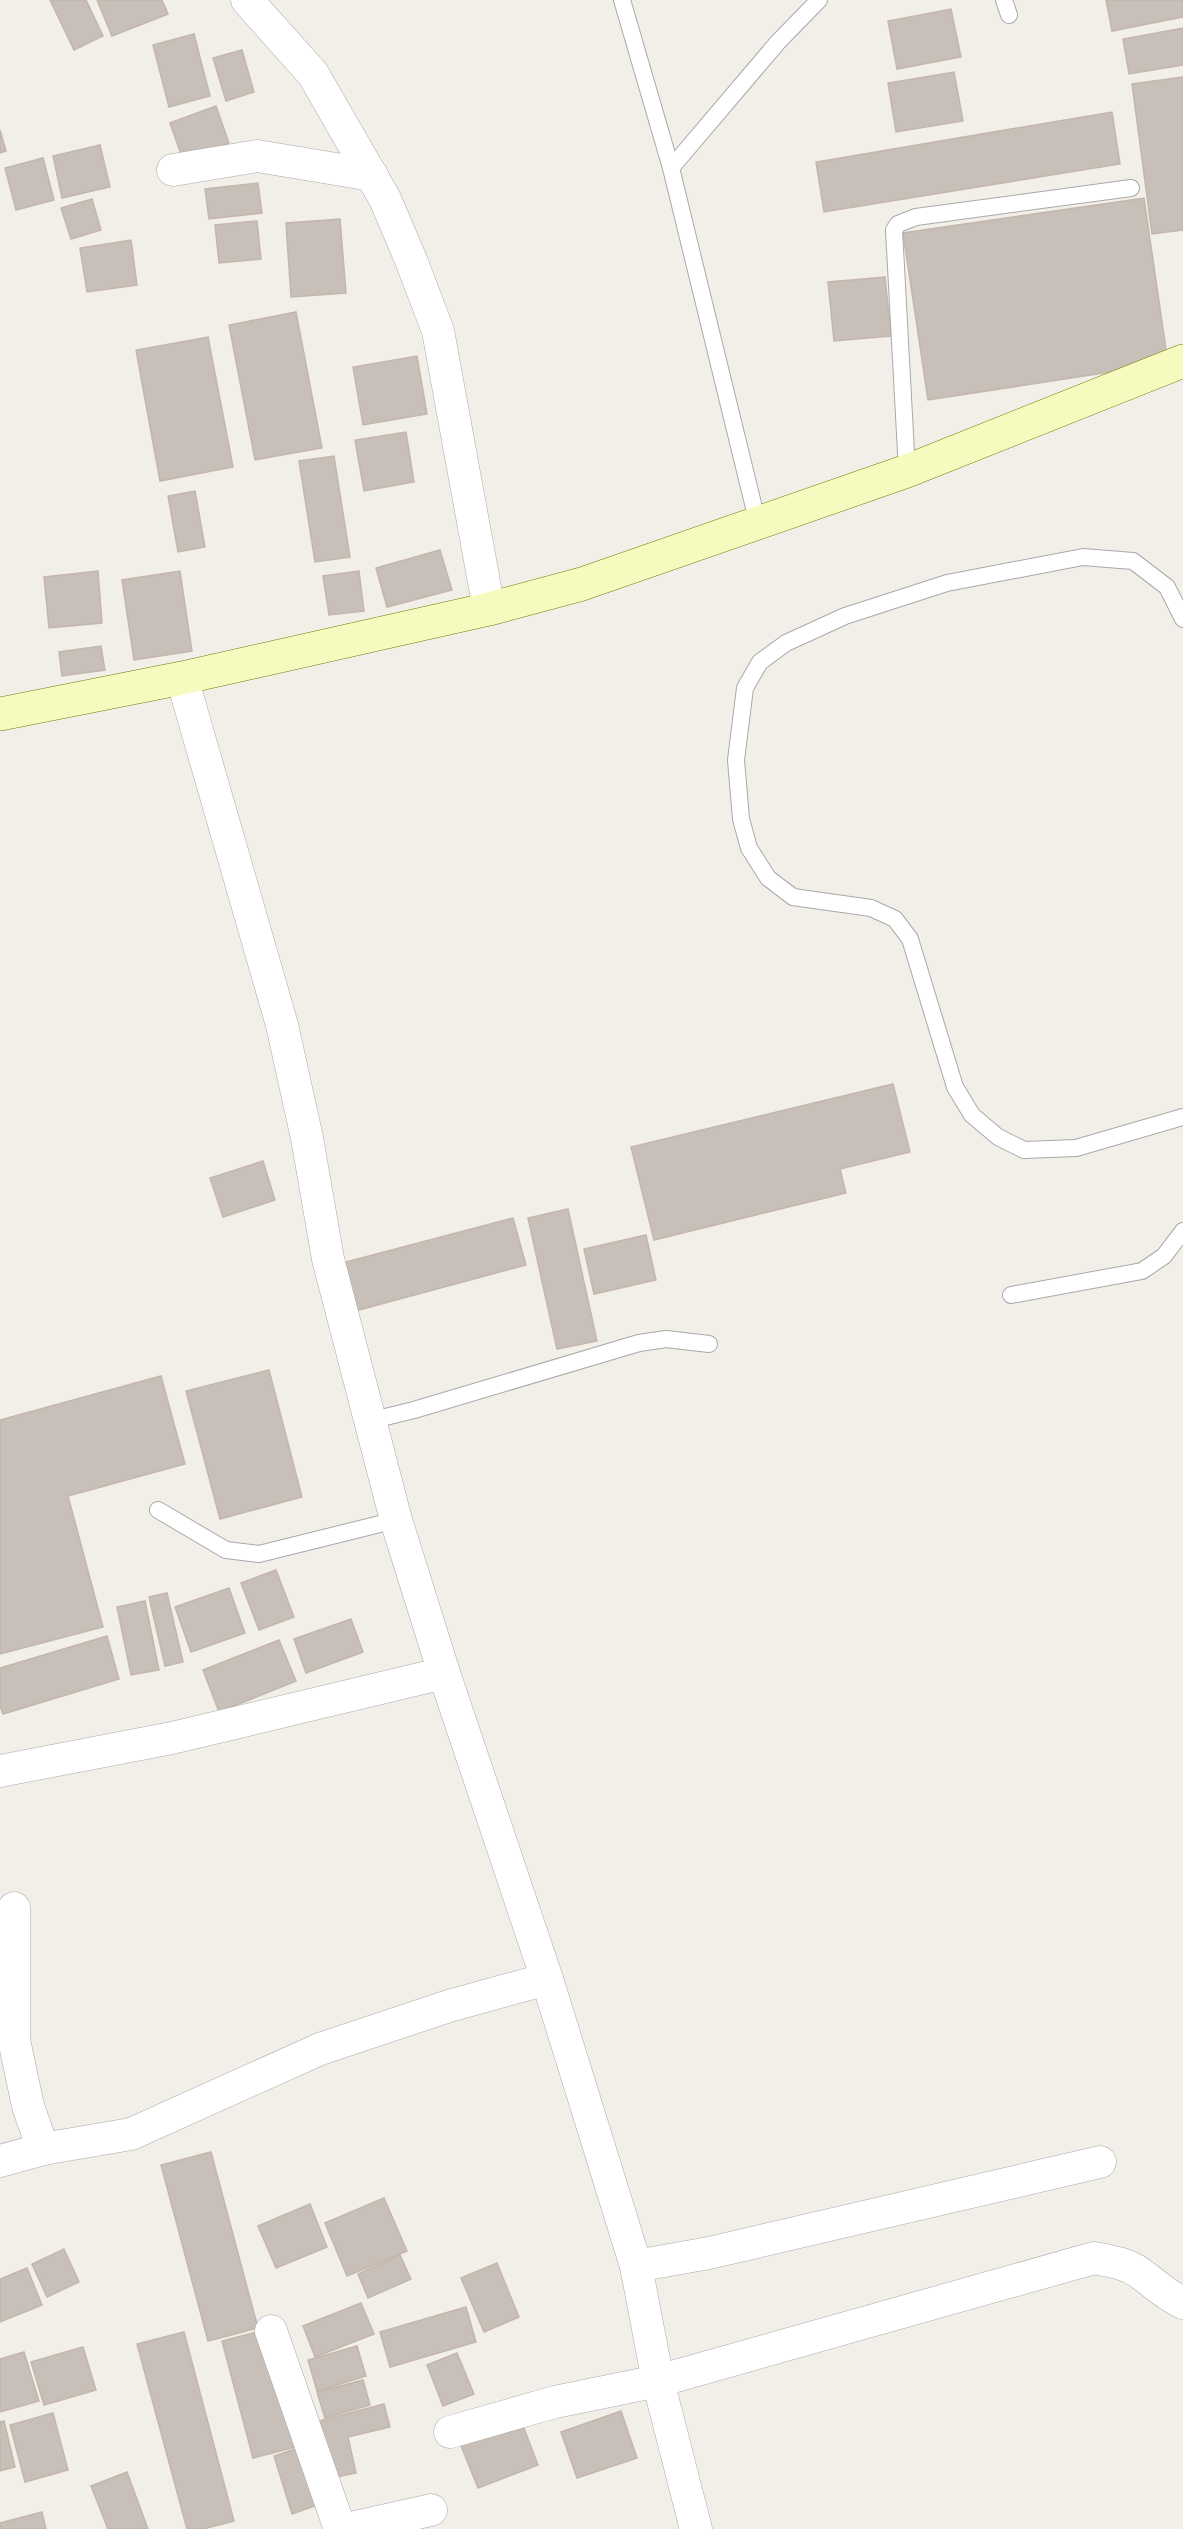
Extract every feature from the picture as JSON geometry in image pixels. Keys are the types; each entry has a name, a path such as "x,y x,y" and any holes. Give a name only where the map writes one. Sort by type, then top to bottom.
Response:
{"street":[{"path":"247,0 313,74 372,175 398,229 438,331 489,609"},
{"path":"173,170 257,156 372,175"},
{"path":"0,714 182,678 489,609 582,584 907,471 1183,361"},
{"path":"182,678 282,1025 307,1138 328,1259 396,1520 444,1673 547,1979 636,2266 658,2381 696,2529"},
{"path":"0,1771 172,1738 444,1673"},
{"path":"14,1908 15,2040 28,2106 43,2149"},
{"path":"0,2161 43,2149 131,2133 320,2049 448,2006 547,1979"},
{"path":"636,2266 720,2250 1100,2162"},
{"path":"450,2432 566,2399 658,2381 1094,2258 1117,2262 1138,2271 1164,2294 1183,2303"},
{"path":"271,2331 340,2529"},
{"path":"346,2529 431,2510"}],"lane":[{"path":"622,0 671,168 758,524"},
{"path":"671,168 778,42 819,0"},
{"path":"907,471 894,230 898,224 916,217 1131,188"},
{"path":"1183,620 1167,587 1133,561 1083,557 947,583 845,616 786,643 760,662 745,688 736,760 741,819 749,848 768,878 793,897 871,908 895,920 910,939 955,1087 972,1115 998,1137 1024,1150 1076,1148 1183,1117"},
{"path":"1011,1295 1142,1271 1164,1256 1183,1231"},
{"path":"369,1421 414,1410 639,1343 666,1339 709,1344"},
{"path":"158,1510 226,1550 259,1554 396,1520"}],"building":[{"path":"50,0 86,0 103,36 74,50"},
{"path":"97,0 162,0 168,14 112,36"},
{"path":"1106,0 1183,0 1183,17 1112,31"},
{"path":"951,9 961,57 897,69 888,21"},
{"path":"1183,28 1183,65 1129,74 1123,39"},
{"path":"194,34 210,96 169,107 153,45"},
{"path":"242,50 254,92 226,101 213,58"},
{"path":"954,72 963,121 896,132 888,83"},
{"path":"1183,77 1183,230 1152,234 1132,84"},
{"path":"216,106 229,143 183,160 170,123"},
{"path":"1112,112 1120,164 824,212 816,162"},
{"path":"0,130 6,151 0,153"},
{"path":"100,145 110,187 62,198 53,156"},
{"path":"43,158 54,200 16,210 5,168"},
{"path":"258,183 262,213 209,219 205,189"},
{"path":"1144,198 1168,363 928,400 903,233"},
{"path":"92,199 101,230 71,239 61,208"},
{"path":"340,219 346,293 291,297 286,223"},
{"path":"257,221 261,259 219,263 215,225"},
{"path":"131,240 137,285 87,292 80,248"},
{"path":"885,277 891,336 834,341 828,282"},
{"path":"296,312 322,448 255,460 229,325"},
{"path":"208,337 233,467 160,481 136,350"},
{"path":"417,356 427,414 363,425 353,367"},
{"path":"406,432 414,482 364,491 355,440"},
{"path":"334,456 350,557 315,562 299,461"},
{"path":"195,491 205,547 178,552 168,496"},
{"path":"440,550 452,590 387,607 376,568"},
{"path":"98,571 102,623 49,628 44,577"},
{"path":"180,571 192,651 134,660 122,580"},
{"path":"359,571 364,611 329,615 323,576"},
{"path":"101,646 105,670 62,676 59,652"},
{"path":"893,1084 910,1152 840,1169 846,1193 654,1240 631,1147"},
{"path":"263,1161 275,1200 223,1217 210,1178"},
{"path":"568,1209 597,1341 557,1349 528,1218"},
{"path":"513,1218 526,1265 355,1311 342,1263"},
{"path":"646,1235 656,1280 594,1294 584,1249"},
{"path":"269,1370 302,1497 220,1519 186,1391"},
{"path":"161,1376 185,1464 68,1496 103,1627 0,1654 0,1420"},
{"path":"276,1570 294,1617 259,1630 241,1583"},
{"path":"229,1588 245,1633 191,1652 175,1607"},
{"path":"167,1593 183,1662 165,1666 149,1597"},
{"path":"145,1601 159,1670 131,1675 117,1607"},
{"path":"351,1619 363,1652 306,1673 294,1639"},
{"path":"107,1636 119,1679 3,1714 0,1706 0,1668"},
{"path":"279,1640 296,1681 219,1712 203,1670"},
{"path":"211,2152 258,2328 208,2341 161,2165"},
{"path":"384,2198 407,2251 347,2276 325,2223"},
{"path":"310,2204 327,2247 276,2268 258,2226"},
{"path":"64,2249 79,2282 47,2297 32,2264"},
{"path":"400,2255 411,2279 368,2298 358,2274"},
{"path":"497,2263 519,2317 484,2332 461,2278"},
{"path":"27,2268 42,2305 0,2322 0,2279"},
{"path":"361,2303 374,2334 315,2357 303,2326"},
{"path":"466,2307 476,2342 390,2367 380,2332"},
{"path":"265,2330 296,2447 253,2458 222,2341"},
{"path":"184,2332 234,2521 203,2529 187,2529 137,2344"},
{"path":"357,2346 366,2376 317,2391 308,2360"},
{"path":"83,2347 96,2390 44,2405 31,2362"},
{"path":"24,2352 39,2401 0,2412 0,2359"},
{"path":"457,2353 474,2394 443,2406 427,2365"},
{"path":"363,2380 370,2405 325,2418 317,2392"},
{"path":"384,2404 390,2427 348,2437 356,2473 331,2478 319,2421"},
{"path":"621,2411 637,2458 577,2478 561,2432"},
{"path":"53,2413 68,2470 25,2482 10,2425"},
{"path":"520,2418 538,2465 478,2488 459,2441"},
{"path":"4,2421 15,2467 0,2471 0,2422"},
{"path":"305,2446 323,2503 292,2514 274,2456"},
{"path":"127,2472 148,2529 108,2529 91,2486"},
{"path":"42,2512 46,2529 1,2529 0,2523"}]}
